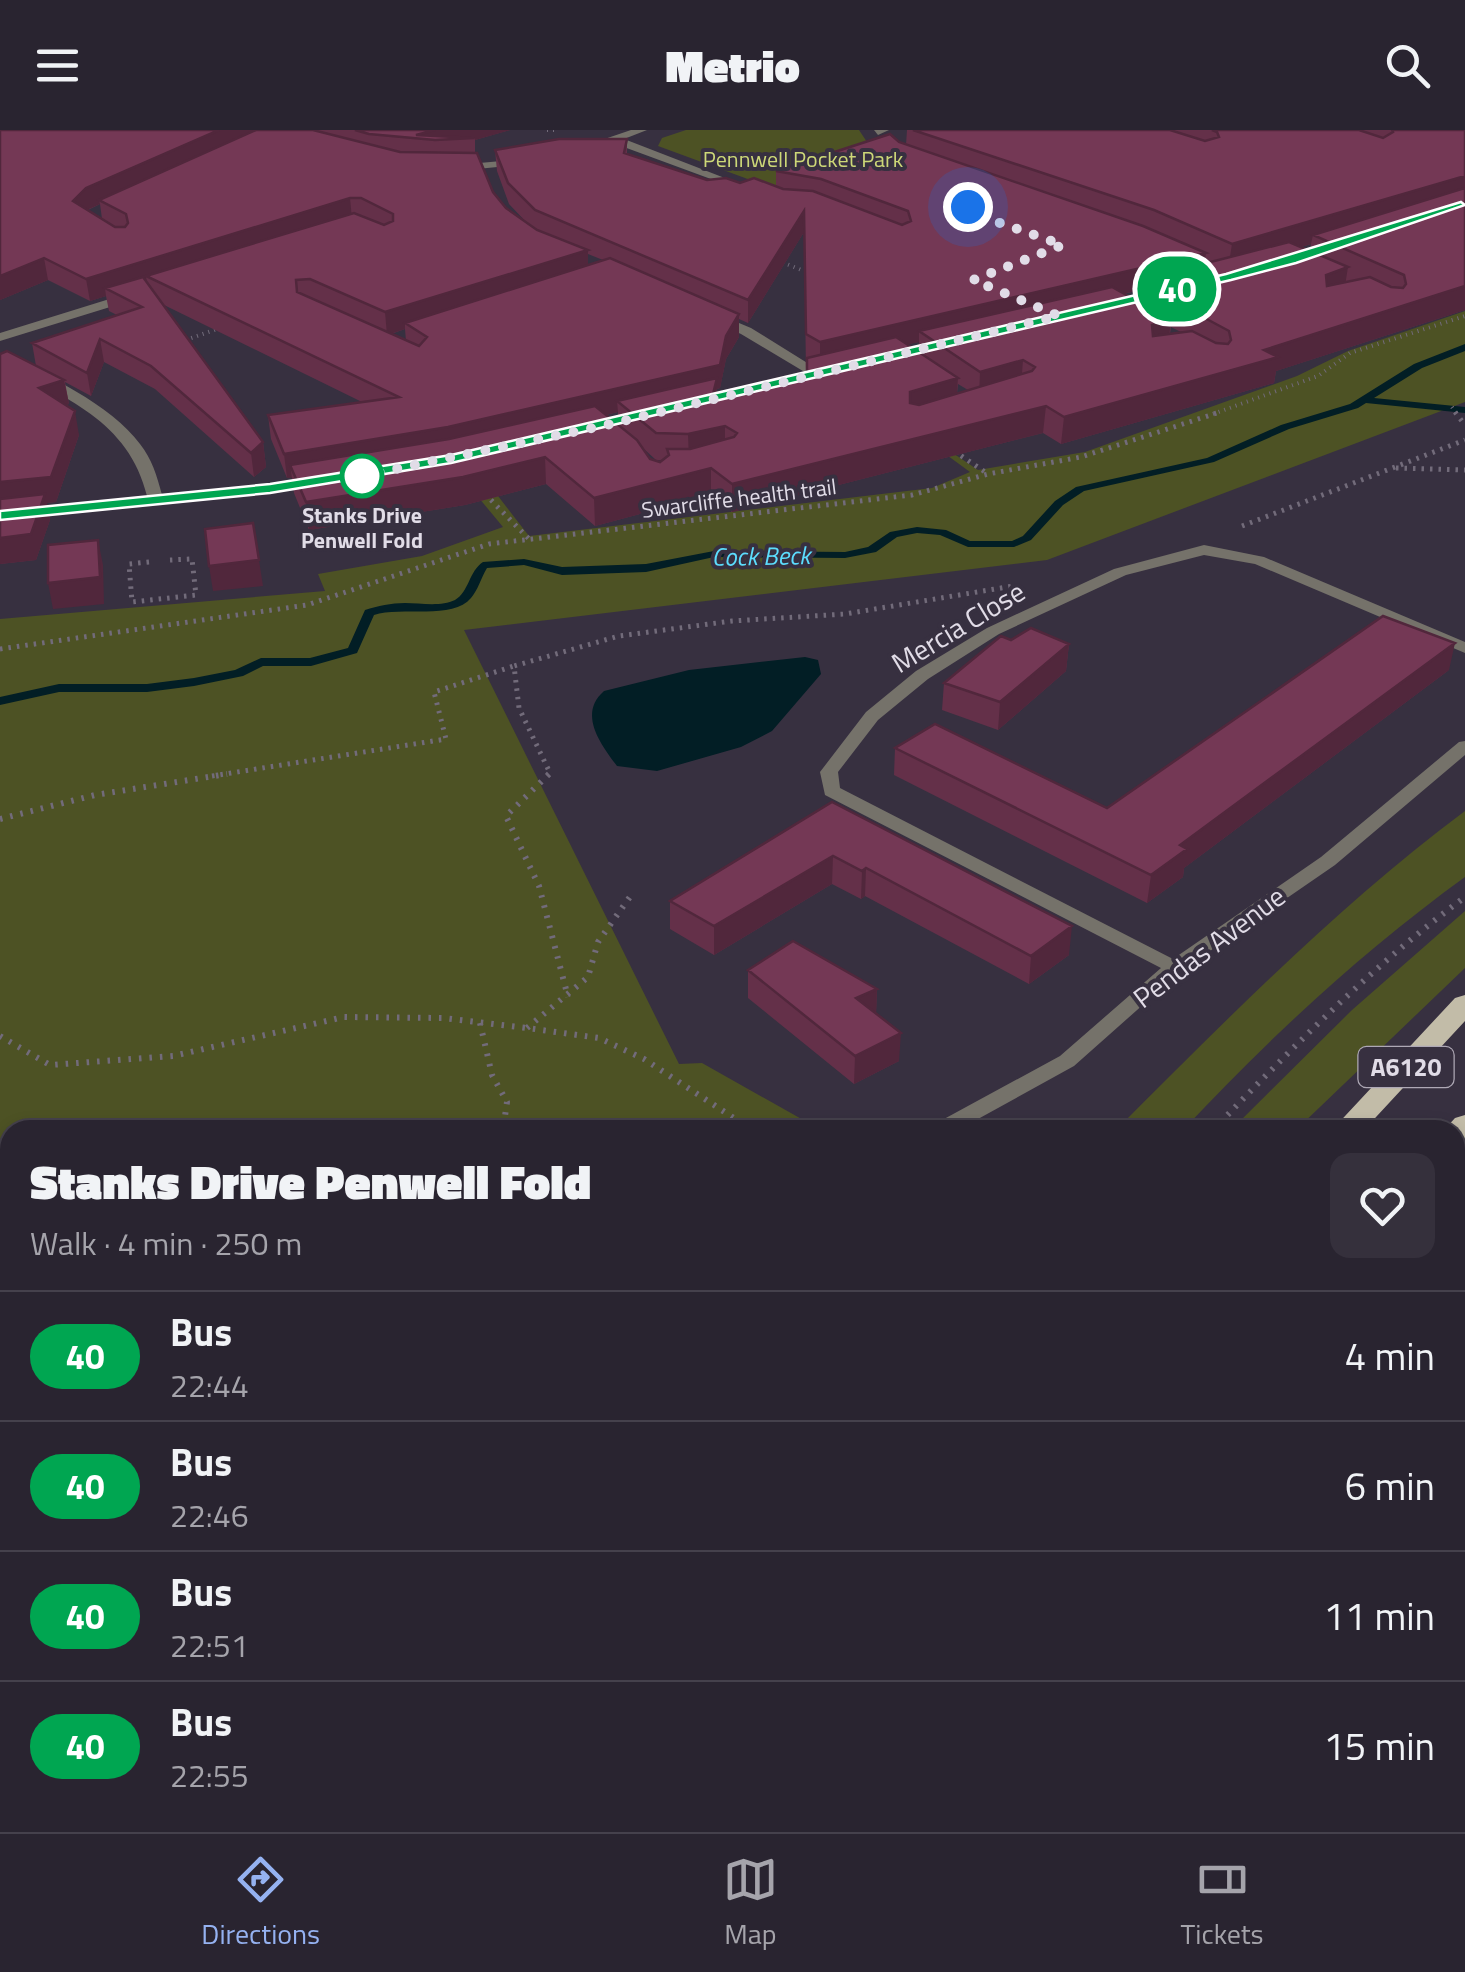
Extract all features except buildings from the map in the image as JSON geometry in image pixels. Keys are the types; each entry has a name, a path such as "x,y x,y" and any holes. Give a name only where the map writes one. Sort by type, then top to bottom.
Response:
{"highway":[{"name":"A6120","path":"1355,1120 1465,1004"}],"street":[{"path":"572,151 642,130"},
{"path":"880,131 891,148"},
{"path":"613,139 755,192"},
{"path":"443,168 486,171 543,160"},
{"path":"0,337 138,294"},
{"path":"696,309 746,331 818,374"},
{"path":"0,360 62,390 124,432 144,461 156,502"},
{"path":"800,379 834,370"},
{"path":"0,516 337,480"},
{"name":"Mercia Close","path":"1174,967 974,862 863,810 831,791 829,772 872,716 922,675 993,631 1120,572 1204,550 1259,560 1465,648"},
{"name":"Pendas Avenue","path":"959,1120 1067,1061 1174,967 1328,861 1465,746"}],"path":[{"path":"773,259 825,279"},
{"name":"Swarcliffe health trail","path":"0,649 307,606 489,544 912,496 988,474 1082,458 1318,376 1350,353 1465,316"},
{"path":"1452,407 1465,425"},
{"path":"1232,528 1465,440"},
{"path":"946,445 988,474"},
{"path":"1450,447 1465,450"},
{"path":"1394,468 1465,470"},
{"path":"476,484 530,540"},
{"path":"149,562 130,564 132,602 196,595 192,559 170,560"},
{"path":"0,819 95,794 446,739 434,692 619,636 732,621 845,614 1031,582"},
{"path":"514,666 519,708 550,773 506,816 539,886 568,997"},
{"path":"527,1028 568,997 588,976 598,942 634,891"},
{"path":"1223,1120 1324,1016 1406,942 1465,897"},
{"path":"0,1036 50,1066 172,1056 344,1017 527,1028 600,1038 644,1059 737,1120"},
{"path":"480,1023 492,1075 506,1102 504,1120"}],"green space":[{"name":"Pennwell Pocket Park","path":"686,130 859,130 871,148 783,192 658,146 662,138"},
{"path":"1465,311 1465,402 1047,560 464,630 679,1064 702,1063 803,1120 0,1120 0,619 325,591 318,574 422,556 503,527 454,468 474,465 529,536 932,488 970,472 918,434 923,433 978,470 1085,452 1297,376 1348,351"},
{"path":"1465,811 1465,877 1318,997 1193,1120 1126,1120 1328,924"},
{"path":"1465,911 1465,968 1306,1120 1241,1120 1352,1010"}],"water":[{"path":"805,657 818,660 821,674 772,731 741,747 657,771 617,766 594,728 593,709 604,691 689,670"}],"waterway":[{"name":"Cock Beck","path":"0,701 59,688 147,688 194,682 239,673 261,662 311,662 353,650 369,613 394,607 456,604 466,596 483,565 524,562 562,571 646,568 714,554 845,555 872,550 894,534 917,530 942,532 968,544 1014,544 1027,538 1059,503 1080,489 1210,460 1285,427 1354,406 1418,366 1465,347"},
{"path":"1365,400 1465,410"}],"bus line":[{"name":"40","path":"0,516 187,499 406,469 1292,261 1465,205"}],"place":[{"name":"Stanks Drive Penwell Fold","path":"362,476"}],"route":[{"path":"362,476 602,426 1059,316 973,280 1063,245 960,209 968,207"}]}
